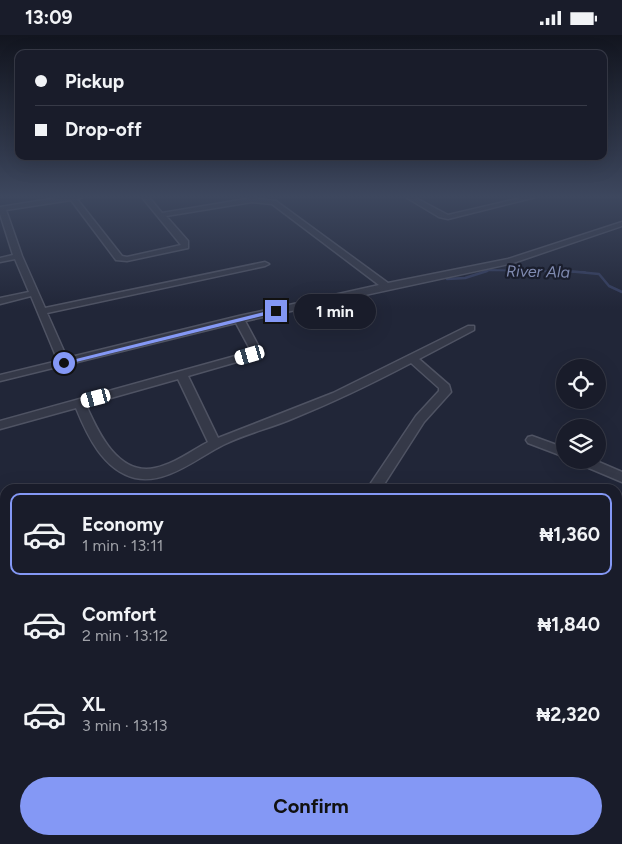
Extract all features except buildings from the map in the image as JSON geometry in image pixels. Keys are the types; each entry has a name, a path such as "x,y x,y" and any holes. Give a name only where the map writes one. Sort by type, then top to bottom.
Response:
{"street":[{"path":"8,234 64,363"},
{"path":"100,234 117,257 122,259 184,246 185,243 177,234"},
{"path":"319,234 386,285"},
{"path":"0,378 386,285 510,261 592,234"},
{"path":"0,260 18,256"},
{"path":"42,311 265,264"},
{"path":"0,301 34,293"},
{"path":"0,425 182,375 254,352 253,344 239,319"},
{"path":"79,402 94,437 121,467 138,474 153,473 169,468 215,444 291,415 413,359 471,328"},
{"path":"377,484 420,419 445,392 445,387 413,359"},
{"path":"182,375 215,444"},
{"path":"532,440 556,449"},
{"path":"603,469 622,477"}],"waterway":[{"name":"River Ala","path":"483,272 490,270 576,272"},
{"name":"River Ala","path":"447,279 465,278 487,271"},
{"name":"River Ala","path":"567,271 576,272"},
{"name":"River Ala","path":"576,272 585,272"},
{"name":"River Ala","path":"576,272 599,274 609,286 622,292"}],"route":[{"path":"64,363 276,311"}]}
